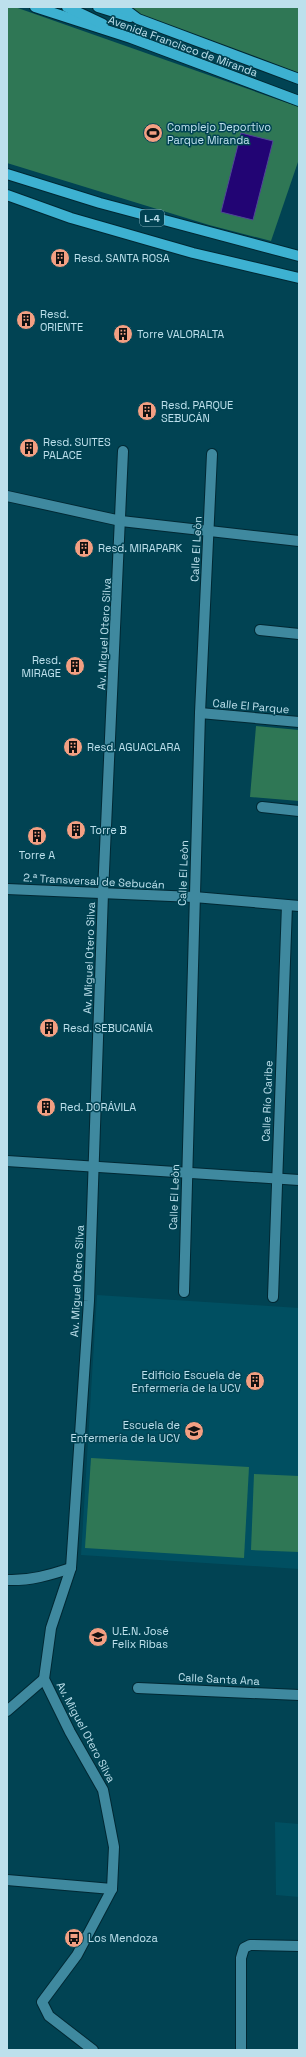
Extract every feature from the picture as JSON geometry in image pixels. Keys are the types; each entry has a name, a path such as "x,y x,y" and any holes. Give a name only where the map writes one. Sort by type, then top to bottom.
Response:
{"main road":[{"name":"Avenida Francisco de Miranda","path":"35,7 131,38 299,101"},
{"path":"67,7 131,38"},
{"path":"98,7 138,19"},
{"name":"Avenida Francisco de Miranda","path":"122,7 138,19 299,79"},
{"name":"L-4","path":"7,174 100,204 299,256"},
{"name":"L-4","path":"7,195 71,218 193,253 299,278"}],"street":[{"name":"Av. Miguel Otero Silva","path":"93,2050 49,2016 42,2002 77,1955 112,1888 114,1847 103,1790 70,1732 44,1679 51,1628 71,1568 89,1301 95,1167 103,893 123,451"},
{"name":"Calle El Leòn","path":"184,1292 186,1173 200,713 212,454"},
{"path":"7,496 121,521 299,541"},
{"path":"260,630 299,634"},
{"name":"Calle El Parque","path":"200,713 299,722"},
{"path":"262,807 299,811"},
{"name":"2.ª Transversal de Sebucán","path":"7,889 194,897 299,906"},
{"name":"Calle Río Caribe","path":"273,1298 276,1178 287,905"},
{"path":"7,1160 299,1180"},
{"path":"7,1580 46,1577 71,1568"},
{"path":"7,1711 44,1679"},
{"name":"Calle Santa Ana","path":"138,1688 299,1695"},
{"path":"7,1880 112,1888"},
{"path":"241,2050 240,1958 244,1948 250,1945 299,1946"}],"shaded area":[{"path":"241,133 273,141 253,220 221,212"},
{"name":"Escuela de Enfermería de la UCV","path":"97,1295 299,1308 299,1569 81,1555"},
{"path":"275,1822 299,1824 299,1897 276,1895"}],"green space":[{"name":"Complejo Deportivo Parque Miranda","path":"7,7 15,7 299,107 299,159 271,241 209,225 7,163"},
{"path":"119,7 299,7 299,73"},
{"path":"256,726 299,730 299,801 250,797"},
{"path":"91,1458 249,1467 244,1558 85,1548"},
{"path":"254,1474 299,1476 299,1552 251,1550"}],"place":[{"name":"Complejo Deportivo Parque Miranda","path":"153,133"},
{"name":"Resd. SANTA ROSA","path":"60,258"},
{"name":"Resd. ORIENTE","path":"26,320"},
{"name":"Torre VALORALTA","path":"123,334"},
{"name":"Resd. PARQUE SEBUCÁN","path":"147,411"},
{"name":"Resd. SUITES PALACE","path":"29,448"},
{"name":"Resd. MIRAPARK","path":"84,548"},
{"name":"Resd. MIRAGE","path":"75,666"},
{"name":"Resd. AGUACLARA","path":"73,747"},
{"name":"Torre B","path":"76,830"},
{"name":"Torre A","path":"37,836"},
{"name":"Resd. SEBUCANÍA","path":"49,1028"},
{"name":"Red. DORÁVILA","path":"46,1107"},
{"name":"Edificio Escuela de Enfermería de la UCV","path":"255,1381"},
{"name":"Escuela de Enfermería de la UCV","path":"194,1431"},
{"name":"U.E.N. José Felix Ribas","path":"98,1637"},
{"name":"Los Mendoza","path":"74,1938"}]}
